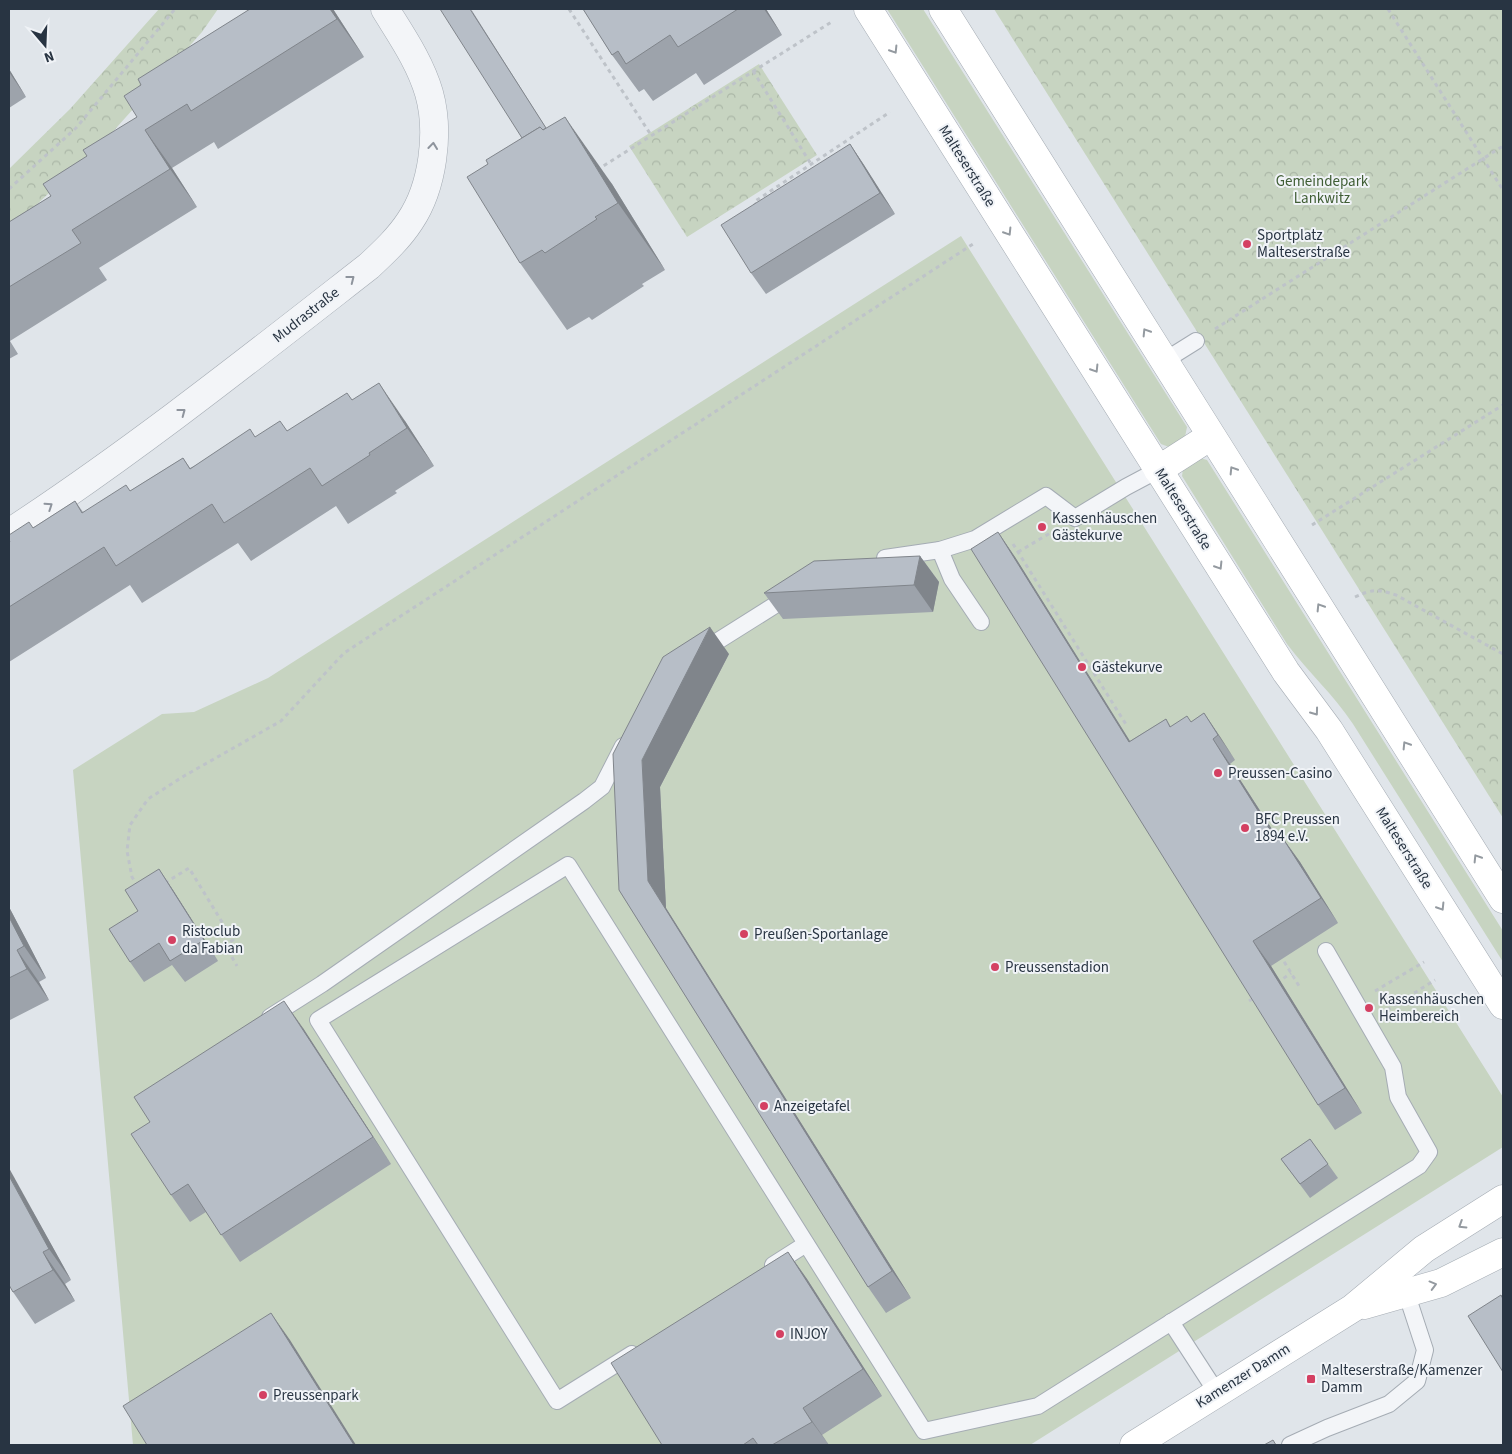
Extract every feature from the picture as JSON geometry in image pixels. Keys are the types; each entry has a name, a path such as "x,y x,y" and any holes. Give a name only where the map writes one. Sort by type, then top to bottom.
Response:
{"main road":[{"name":"Malteserstraße","path":"868,9 1286,672 1328,730 1503,1005"},
{"path":"943,9 1503,899"},
{"path":"1158,470 1212,436"},
{"name":"Kamenzer Damm","path":"1134,1445 1353,1308 1424,1248 1503,1199"},
{"name":"Kamenzer Damm","path":"1353,1308 1441,1283 1503,1252"}],"street":[{"name":"Mudrastraße","path":"9,533 49,507 179,414 369,266 390,246 410,221 421,200 430,174 434,133 429,94 412,53 385,9"}],"lane":[{"path":"1164,361 1196,341"},
{"path":"866,560 910,556 940,550 975,539 1046,496 1075,518 1158,470"},
{"path":"940,550 952,579 981,622"},
{"path":"692,658 801,589"},
{"path":"255,1027 322,984 554,823 602,787 630,732"},
{"path":"648,1344 556,1401 318,1020 568,865 924,1431 1038,1406 1419,1166 1429,1152 1398,1097 1393,1067 1326,951"},
{"path":"756,1275 806,1244"},
{"path":"1290,1445 1327,1428 1389,1404 1416,1380 1425,1350 1406,1292"},
{"path":"1171,1322 1217,1393"}],"path":[{"path":"9,188 76,128 176,9"},
{"path":"569,9 651,136"},
{"path":"1388,9 1503,190"},
{"path":"592,173 833,21"},
{"path":"753,71 812,164"},
{"path":"758,208 754,202 890,112"},
{"path":"1196,341 1503,146"},
{"path":"140,890 132,877 127,851 130,825 148,799 184,776 281,721 344,654 973,244"},
{"path":"1312,525 1503,405"},
{"path":"1075,518 1018,552 1127,726"},
{"path":"1355,597 1378,589 1396,594 1503,654"},
{"path":"163,884 189,868 233,940 225,945 237,966"},
{"path":"1276,948 1299,986"},
{"path":"1356,1003 1424,962"},
{"path":"1273,986 1291,973"},
{"path":"1367,1022 1435,980"},
{"path":"1249,1001 1260,994"}],"green space":[{"path":"159,9 218,9 202,32 109,136 9,231 9,169 70,109"},
{"path":"887,9 923,9 1187,427 1185,437 1169,447 1161,444"},
{"name":"Gemeindepark Lankwitz","path":"994,9 1503,9 1503,818"},
{"path":"759,64 817,155 687,237 629,146"},
{"name":"Preußen-Sportanlage","path":"961,236 1503,1097 1503,1147 1030,1445 133,1445 73,770 162,714 194,712 268,678"},
{"path":"1200,458 1207,460 1503,931 1503,962 1353,724 1338,703 1287,644 1182,476 1183,469"}],"building":[{"path":"250,9 330,9 337,19 191,111 187,104 145,130 170,169 72,230 81,243 9,287 9,222 51,196 43,184 87,156 83,150 137,117 124,96 141,85 138,79"},
{"path":"440,9 470,9 546,128 543,130 540,127 522,138"},
{"path":"583,9 738,9 678,47 670,35 626,64 618,51 612,55"},
{"path":"565,117 618,203 545,253 542,250 520,263 467,177 488,164 486,160 540,127 543,130"},
{"path":"850,144 880,193 751,273 721,225"},
{"path":"379,383 407,428 322,486 310,468 224,523 212,504 116,566 104,547 9,607 9,535 29,522 33,528 75,501 82,513 126,485 130,491 183,458 190,469 250,429 255,437 280,421 287,431 347,393 352,400"},
{"path":"998,532 1129,742 1166,719 1170,727 1187,716 1191,722 1204,713 1218,735 1213,739 1277,841 1282,837 1321,898 1253,941 1345,1088 1318,1105 971,549"},
{"path":"920,556 914,585 764,593 814,561"},
{"path":"710,627 642,760 648,881 892,1271 868,1287 619,890 613,754 663,657"},
{"path":"159,869 204,940 170,961 159,943 130,962 109,929 138,911 125,890"},
{"path":"9,917 24,946 17,950 27,969 9,978"},
{"path":"284,1001 373,1137 221,1235 188,1184 171,1195 131,1134 150,1122 134,1097"},
{"path":"1310,1139 1328,1164 1300,1184 1281,1159"},
{"path":"9,1176 49,1249 43,1252 53,1270 13,1292 9,1285"},
{"name":"INJOY","path":"788,1252 863,1369 803,1408 812,1422 772,1445 758,1445 753,1438 743,1445 662,1445 611,1363"},
{"path":"1501,1295 1503,1299 1503,1372 1468,1316"},
{"name":"Preussenpark","path":"271,1313 354,1445 147,1445 123,1406"},
{"path":"1273,1440 1276,1445 1264,1445"}],"place":[{"name":"Sportplatz Malteserstraße","path":"1247,244"},
{"name":"Kassenhäuschen Gästekurve","path":"1042,527"},
{"name":"Gästekurve","path":"1082,667"},
{"name":"Preussen-Casino","path":"1218,773"},
{"name":"BFC Preussen 1894 e.V.","path":"1245,828"},
{"name":"Preußen-Sportanlage","path":"744,934"},
{"name":"Ristoclub da Fabian","path":"172,940"},
{"name":"Preussenstadion","path":"995,967"},
{"name":"Kassenhäuschen Heimbereich","path":"1369,1008"},
{"name":"Anzeigetafel","path":"764,1106"},
{"name":"INJOY","path":"780,1334"},
{"name":"Malteserstraße/Kamenzer Damm","path":"1311,1379"},
{"name":"Preussenpark","path":"263,1395"}]}
